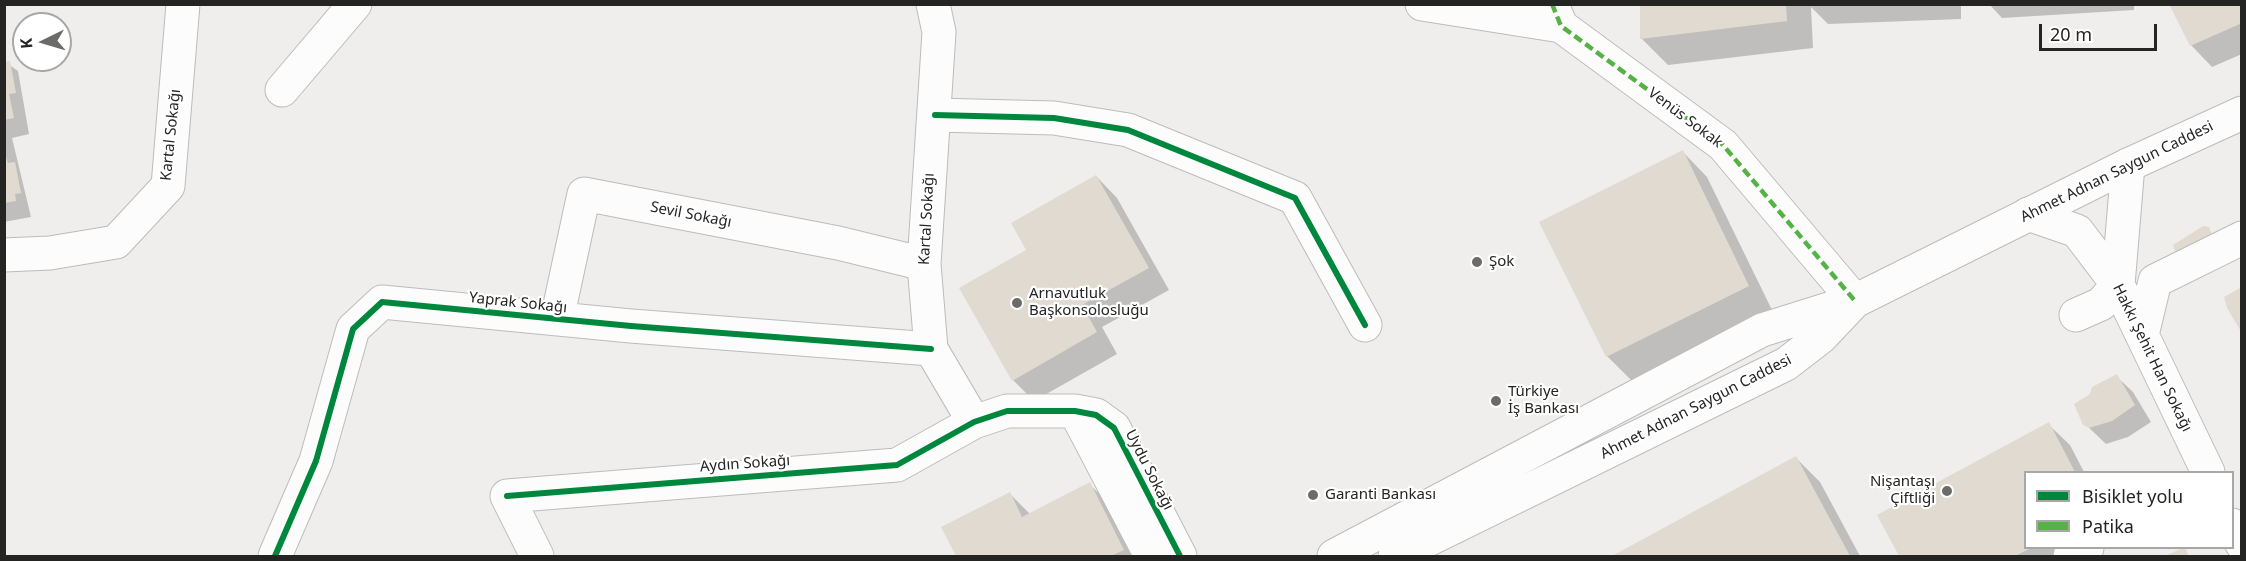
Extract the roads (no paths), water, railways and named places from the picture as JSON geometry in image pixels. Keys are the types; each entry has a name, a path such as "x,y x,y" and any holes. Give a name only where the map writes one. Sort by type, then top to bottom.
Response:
{"street":[{"name":"Kartal Sokağı","path":"4,255 50,253 117,242 168,186 183,4"},
{"path":"282,90 355,4"},
{"name":"Kartal Sokağı","path":"933,4 939,32 924,264 931,349 974,422"},
{"path":"1422,4 1557,15"},
{"name":"Venüs Sokak","path":"1557,15 1723,145 1855,301"},
{"name":"Ahmet Adnan Saygun Caddesi","path":"1395,556 1786,364 1821,337 1855,301 2128,165 2241,112"},
{"path":"935,115 1054,118 1128,130 1295,198 1365,325"},
{"path":"2076,315 2101,304 2118,285 2128,165"},
{"name":"Sevil Sokağı","path":"557,319 584,194 838,243 924,264"},
{"name":"Hakkı Şehit Han Sokağı","path":"2028,214 2077,231 2118,285 2208,471"},
{"path":"2142,335 2155,281 2241,238"},
{"path":"1334,556 1373,547 1762,330 1855,301"},
{"name":"Yaprak Sokağı","path":"275,556 316,461 352,328 382,302 557,319 931,349"},
{"name":"Uydu Sokağı","path":"974,422 1007,411 1075,411 1096,415 1114,428 1180,556"},
{"path":"1075,411 1151,556"},
{"name":"Aydın Sokağı","path":"537,556 507,496 897,465 974,422"},
{"path":"2234,529 2241,544"},
{"path":"2070,556 2085,549"}],"place":[{"name":"Şok","path":"1477,262"},
{"name":"Arnavutluk Başkonsolosluğu","path":"1017,303"},
{"name":"Türkiye İş Bankası","path":"1496,401"},
{"name":"Nişantaşı Çiftliği","path":"1947,491"},
{"name":"Garanti Bankası","path":"1313,495"}]}
